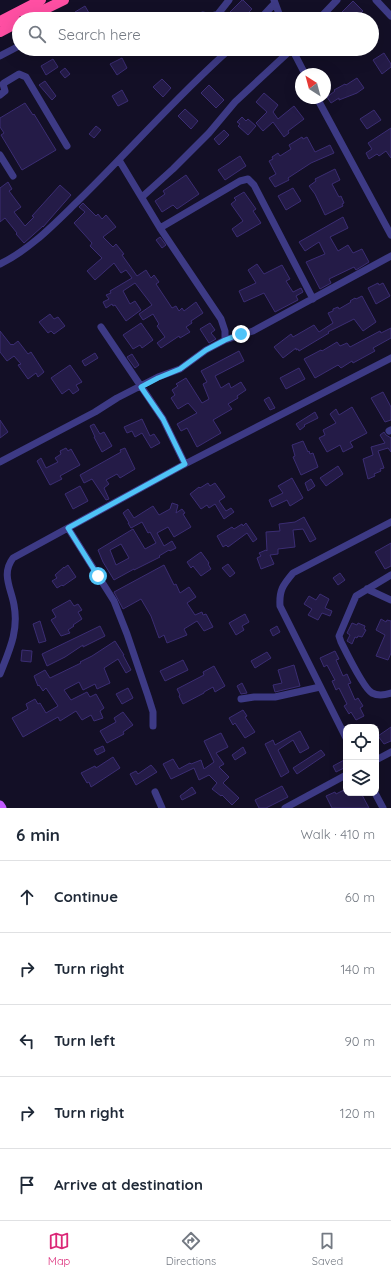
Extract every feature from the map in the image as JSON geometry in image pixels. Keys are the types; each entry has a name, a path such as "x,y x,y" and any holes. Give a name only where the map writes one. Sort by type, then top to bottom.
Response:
{"highway":[{"path":"18,12 41,0"},
{"path":"39,12 64,0"},
{"path":"0,21 12,15"},
{"path":"0,32 12,26"}],"street":[{"path":"220,12 229,0"},
{"path":"326,12 337,0"},
{"path":"376,0 391,16"},
{"path":"266,12 274,2 278,12"},
{"path":"0,56 12,50"},
{"path":"0,264 13,258 40,238 119,160 203,73 222,56"},
{"path":"142,197 174,169 209,133 235,102 284,56"},
{"path":"296,56 302,68"},
{"path":"0,95 5,91 4,83 19,74 23,74 67,146"},
{"path":"320,104 351,164 391,235"},
{"path":"0,155 13,176"},
{"path":"119,160 160,228 221,320 225,331 225,340"},
{"path":"160,228 240,181 248,179 254,185 313,299"},
{"path":"0,462 95,412 117,398 180,369 206,350 225,340 253,331 391,256"},
{"path":"101,326 163,419 185,464"},
{"path":"0,674 14,637 16,624 7,569 9,563 18,554 185,464 391,358"},
{"path":"343,732 280,606 280,594 285,582 293,573 391,522"},
{"path":"68,528 114,601 148,696 153,712 154,726"},
{"path":"391,575 367,588 356,596 339,636 371,693 378,695 391,693"},
{"path":"367,588 391,600"},
{"path":"241,699 254,697 275,697 320,687"},
{"path":"379,758 391,752"},
{"path":"285,808 343,777"},
{"path":"155,792 162,808"},
{"path":"377,796 383,808"}],"building":[{"path":"242,0 252,9 249,12 230,12"},
{"path":"353,1 363,11 362,12 342,12"},
{"path":"85,6 88,12 75,12"},
{"path":"384,53 391,64 391,67 382,74 373,60"},
{"path":"122,58 127,68 117,75 110,64"},
{"path":"53,59 58,67 46,75 41,66"},
{"path":"65,68 70,74 65,78 60,72"},
{"path":"357,78 364,88 357,93 339,100 339,98 331,103 331,94 335,91 334,90 345,84 346,85"},
{"path":"162,79 171,88 163,97 153,87"},
{"path":"45,81 56,96 52,100 39,85"},
{"path":"209,85 224,100 216,108 201,93"},
{"path":"122,90 128,101 118,106 112,96"},
{"path":"264,93 278,105 273,112 278,119 294,106 304,119 288,131 289,133 284,137 273,122 263,131 256,123 267,112 256,102"},
{"path":"25,103 33,115 34,114 56,150 22,170 1,135 4,133 0,127 0,118"},
{"path":"185,109 198,121 191,129 178,116"},
{"path":"374,110 381,120 367,129 360,119"},
{"path":"242,117 246,121 248,119 256,126 248,135 238,126 240,124 237,122"},
{"path":"96,126 101,130 94,138 89,134"},
{"path":"391,128 391,158 386,151 379,156 377,154 369,159 366,153 372,149 368,143"},
{"path":"224,130 229,135 219,145 214,139"},
{"path":"302,137 303,139 307,137 315,152 330,145 334,153 311,163 288,178 289,180 275,187 269,178 276,174 269,161 278,153 280,156 291,149 289,145"},
{"path":"240,156 246,166 225,180 218,170"},
{"path":"335,169 340,180 332,184 339,197 341,196 344,203 342,204 343,206 325,215 315,194 309,186 316,181 315,179"},
{"path":"186,175 199,194 177,209 173,205 162,212 155,201 165,194 163,191"},
{"path":"8,182 12,189 9,191 21,207 14,212 25,226 60,185 71,195 43,227 24,243 5,218 0,222 0,188"},
{"path":"293,188 301,201 286,210 278,196"},
{"path":"244,192 256,209 253,211 261,223 237,237 232,229 243,221 231,204 236,200 234,198"},
{"path":"83,203 96,216 98,214 102,219 106,215 116,227 103,237 113,247 116,244 124,254 122,255 137,276 146,270 151,278 154,275 159,282 156,284 172,308 176,306 179,311 182,308 184,311 196,302 203,313 191,321 192,323 186,327 190,332 180,338 179,336 161,348 157,343 165,337 157,326 159,324 153,314 143,320 139,314 152,305 135,283 123,291 130,304 135,301 141,310 126,321 115,305 113,306 112,304 106,308 103,302 109,299 106,295 132,278 126,270 121,273 114,263 95,280 87,271 102,258 90,246 92,243 74,223 85,212 79,207"},
{"path":"343,217 348,228 330,237 338,251 348,245 353,253 362,249 369,262 356,270 354,267 329,279 331,283 320,289 306,262 325,254 319,242 305,251 299,242"},
{"path":"160,237 166,245 162,248 156,240"},
{"path":"257,264 264,274 282,265 290,279 286,281 293,292 301,288 303,292 296,296 298,300 275,312 264,293 244,302 239,291 256,283 248,270"},
{"path":"378,283 379,285 383,283 390,296 376,304 368,288"},
{"path":"362,296 376,322 363,331 354,319 328,332 329,333 299,351 298,349 296,350 296,348 283,358 274,347 291,334 293,337 314,325 319,332 333,323 328,313 338,307 339,309 355,298 356,299"},
{"path":"50,314 54,319 58,317 65,326 54,334 51,331 48,333 39,322"},
{"path":"141,323 153,340 142,348 140,345 133,349 123,335"},
{"path":"210,323 215,330 211,333 216,339 209,343 200,329"},
{"path":"391,328 391,338 373,348 375,351 353,363 352,361 341,368 338,365 315,378 304,359 337,342 340,346 347,343 350,347 380,331 381,333"},
{"path":"0,331 11,345 18,341 28,354 31,352 44,372 38,377 36,373 28,379 18,365 21,364 14,356 7,361 0,352"},
{"path":"239,351 244,361 215,376 221,388 229,383 231,388 241,382 246,390 237,396 238,398 228,404 232,409 213,420 221,433 197,447 187,428 181,431 177,424 197,413 188,403 178,409 171,398 175,395 172,390 178,386 176,384 186,378 202,403 209,399 203,384 207,382 201,371"},
{"path":"95,353 98,358 85,366 82,361"},
{"path":"132,354 139,365 135,368 127,357"},
{"path":"70,365 82,382 76,385 79,390 73,394 69,389 62,394 51,378"},
{"path":"299,368 305,379 286,389 280,378"},
{"path":"383,392 391,407 391,420 385,422 371,398"},
{"path":"269,397 275,408 270,410 264,400"},
{"path":"352,407 367,433 350,442 353,447 343,452 340,445 327,452 319,438 325,435 323,430 336,423 330,414 336,409 339,415"},
{"path":"315,412 318,418 304,425 305,426 300,430 296,424"},
{"path":"142,419 150,436 154,434 160,443 151,448 142,433 135,437 132,431 127,433 124,427"},
{"path":"0,420 8,432 0,438"},
{"path":"94,424 100,434 104,432 112,446 102,452 90,426"},
{"path":"384,432 391,438 391,452 388,448 378,451 384,468 380,469 381,471 374,474 375,476 368,479 363,459 373,455 371,447 385,443 380,435"},
{"path":"303,441 308,452 309,451 310,454 313,453 318,467 301,475 293,457 295,456 292,445"},
{"path":"66,448 68,451 71,449 80,465 60,476 62,479 50,485 37,461 41,458 46,468 58,462 55,458 61,454 60,451"},
{"path":"125,448 135,469 120,478 117,474 106,480 109,484 104,488 109,499 106,500 92,479 84,483 80,475 121,452 120,450"},
{"path":"338,466 343,474 326,486 320,478"},
{"path":"292,478 303,498 290,506 287,500 272,507 269,500 283,493 278,486"},
{"path":"311,479 315,486 308,491 305,483"},
{"path":"208,483 210,486 215,483 225,497 219,501 226,511 231,508 234,512 224,519 215,504 209,508 207,505 201,509 190,494 199,487 200,488"},
{"path":"80,486 88,501 73,509 65,494"},
{"path":"172,503 178,505 176,513 182,509 185,513 183,514 191,527 174,537 168,527 157,533 164,546 172,541 176,548 170,551 169,550 159,556 160,557 114,580 103,562 98,550 133,529 145,549 156,543 142,522 131,528 123,513 128,509 134,518 153,506 159,515 170,509","holes":["121,544 129,558 116,565 110,550"]},
{"path":"304,517 316,539 310,542 303,529 293,530 295,547 278,549 278,554 270,555 274,564 261,569 257,558 261,556 259,553 266,550 267,551 266,532 280,531 279,524 295,522"},
{"path":"246,523 257,539 253,542 247,533 228,547 226,545 223,547 217,536 232,527 234,529 242,524 243,526"},
{"path":"391,543 391,566 385,569 375,552"},
{"path":"201,552 209,563 208,564 211,569 201,576 193,566 191,568 187,562"},
{"path":"228,564 235,573 230,577 222,568"},
{"path":"68,565 76,577 63,586 62,585 57,588 52,581 57,578 55,575"},
{"path":"164,565 174,585 176,584 180,593 189,587 196,597 187,603 195,615 202,612 203,615 206,614 213,627 204,631 197,621 184,629 187,635 167,643 164,635 159,638 151,616 141,599 123,609 114,592"},
{"path":"340,573 345,580 338,585 333,578"},
{"path":"320,594 329,599 325,608 332,611 330,616 322,613 318,620 308,615 312,609 304,604 309,596 316,600"},
{"path":"70,600 74,606 78,604 82,610 78,612 82,619 68,630 70,633 61,636 51,620 56,617 52,610"},
{"path":"245,614 249,622 242,626 244,630 236,635 229,623"},
{"path":"381,619 386,622 387,620 391,621 391,653 388,660 376,656 385,635 376,630"},
{"path":"40,621 46,641 39,643 33,624"},
{"path":"352,623 357,625 358,623 365,626 364,629 366,630 362,637 355,637 352,644 347,641 350,635 347,633"},
{"path":"100,626 105,636 83,647 83,645 65,657 47,666 42,654"},
{"path":"277,626 280,632 273,636 270,630"},
{"path":"115,641 131,670 126,673 118,659 104,668 110,683 97,689 95,684 83,690 79,682 64,690 71,700 87,692 90,697 96,694 104,708 100,711 103,718 94,721 91,715 82,720 76,711 60,721 58,717 23,737 12,718 28,709 26,704 35,699 38,704 40,703 46,713 58,706 46,688 43,691 39,685 38,686 34,676 45,670 50,678 81,663 80,662"},
{"path":"22,650 32,651 31,662 21,661"},
{"path":"335,651 339,659 336,660 343,676 347,674 351,683 348,684 355,700 358,698 363,706 360,708 364,716 356,720 351,712 349,714 344,706 347,704 339,688 336,690 332,681 335,680 327,665 324,667 320,658"},
{"path":"267,652 271,658 255,668 251,661"},
{"path":"183,660 188,670 165,681 160,671"},
{"path":"294,665 300,686 275,692 273,685 282,683 278,670"},
{"path":"214,666 225,686 215,692 213,687 183,704 177,689 204,675 203,672"},
{"path":"242,683 247,693 241,694 237,686"},
{"path":"128,688 133,698 122,704 116,694"},
{"path":"243,710 247,716 245,717 255,732 245,738 235,723 233,725 229,718"},
{"path":"123,712 133,725 123,732 124,734 107,743 100,731 116,722 114,718"},
{"path":"391,727 391,741 384,744 379,735"},
{"path":"300,731 309,748 300,753 293,740 278,750 289,772 281,777 265,744 273,740 275,745"},
{"path":"221,733 228,747 216,753 224,764 219,767 229,777 223,783 239,798 232,805 222,795 221,796 212,789 217,783 209,775 199,780 194,768 171,779 163,764 173,759 179,769 190,763 191,764 201,760 204,769 214,762 204,741"},
{"path":"103,746 105,751 97,755 94,750"},
{"path":"243,747 246,753 235,760 232,755"},
{"path":"321,750 325,755 297,774 293,768"},
{"path":"113,757 120,768 91,787 89,782 87,783 81,773 95,766 96,768"},
{"path":"343,761 343,768 336,772 333,766"},
{"path":"151,765 157,772 136,785 130,774 136,771 138,774"},
{"path":"282,786 288,797 266,808 259,808 255,800"},
{"path":"192,787 196,793 182,800 180,796"},
{"path":"343,790 343,796 363,796 369,808 332,808 326,796 335,792 336,794"}],"route":[{"path":"98,576 68,528 185,464 163,419 141,387 180,369 206,350 241,334"}]}
